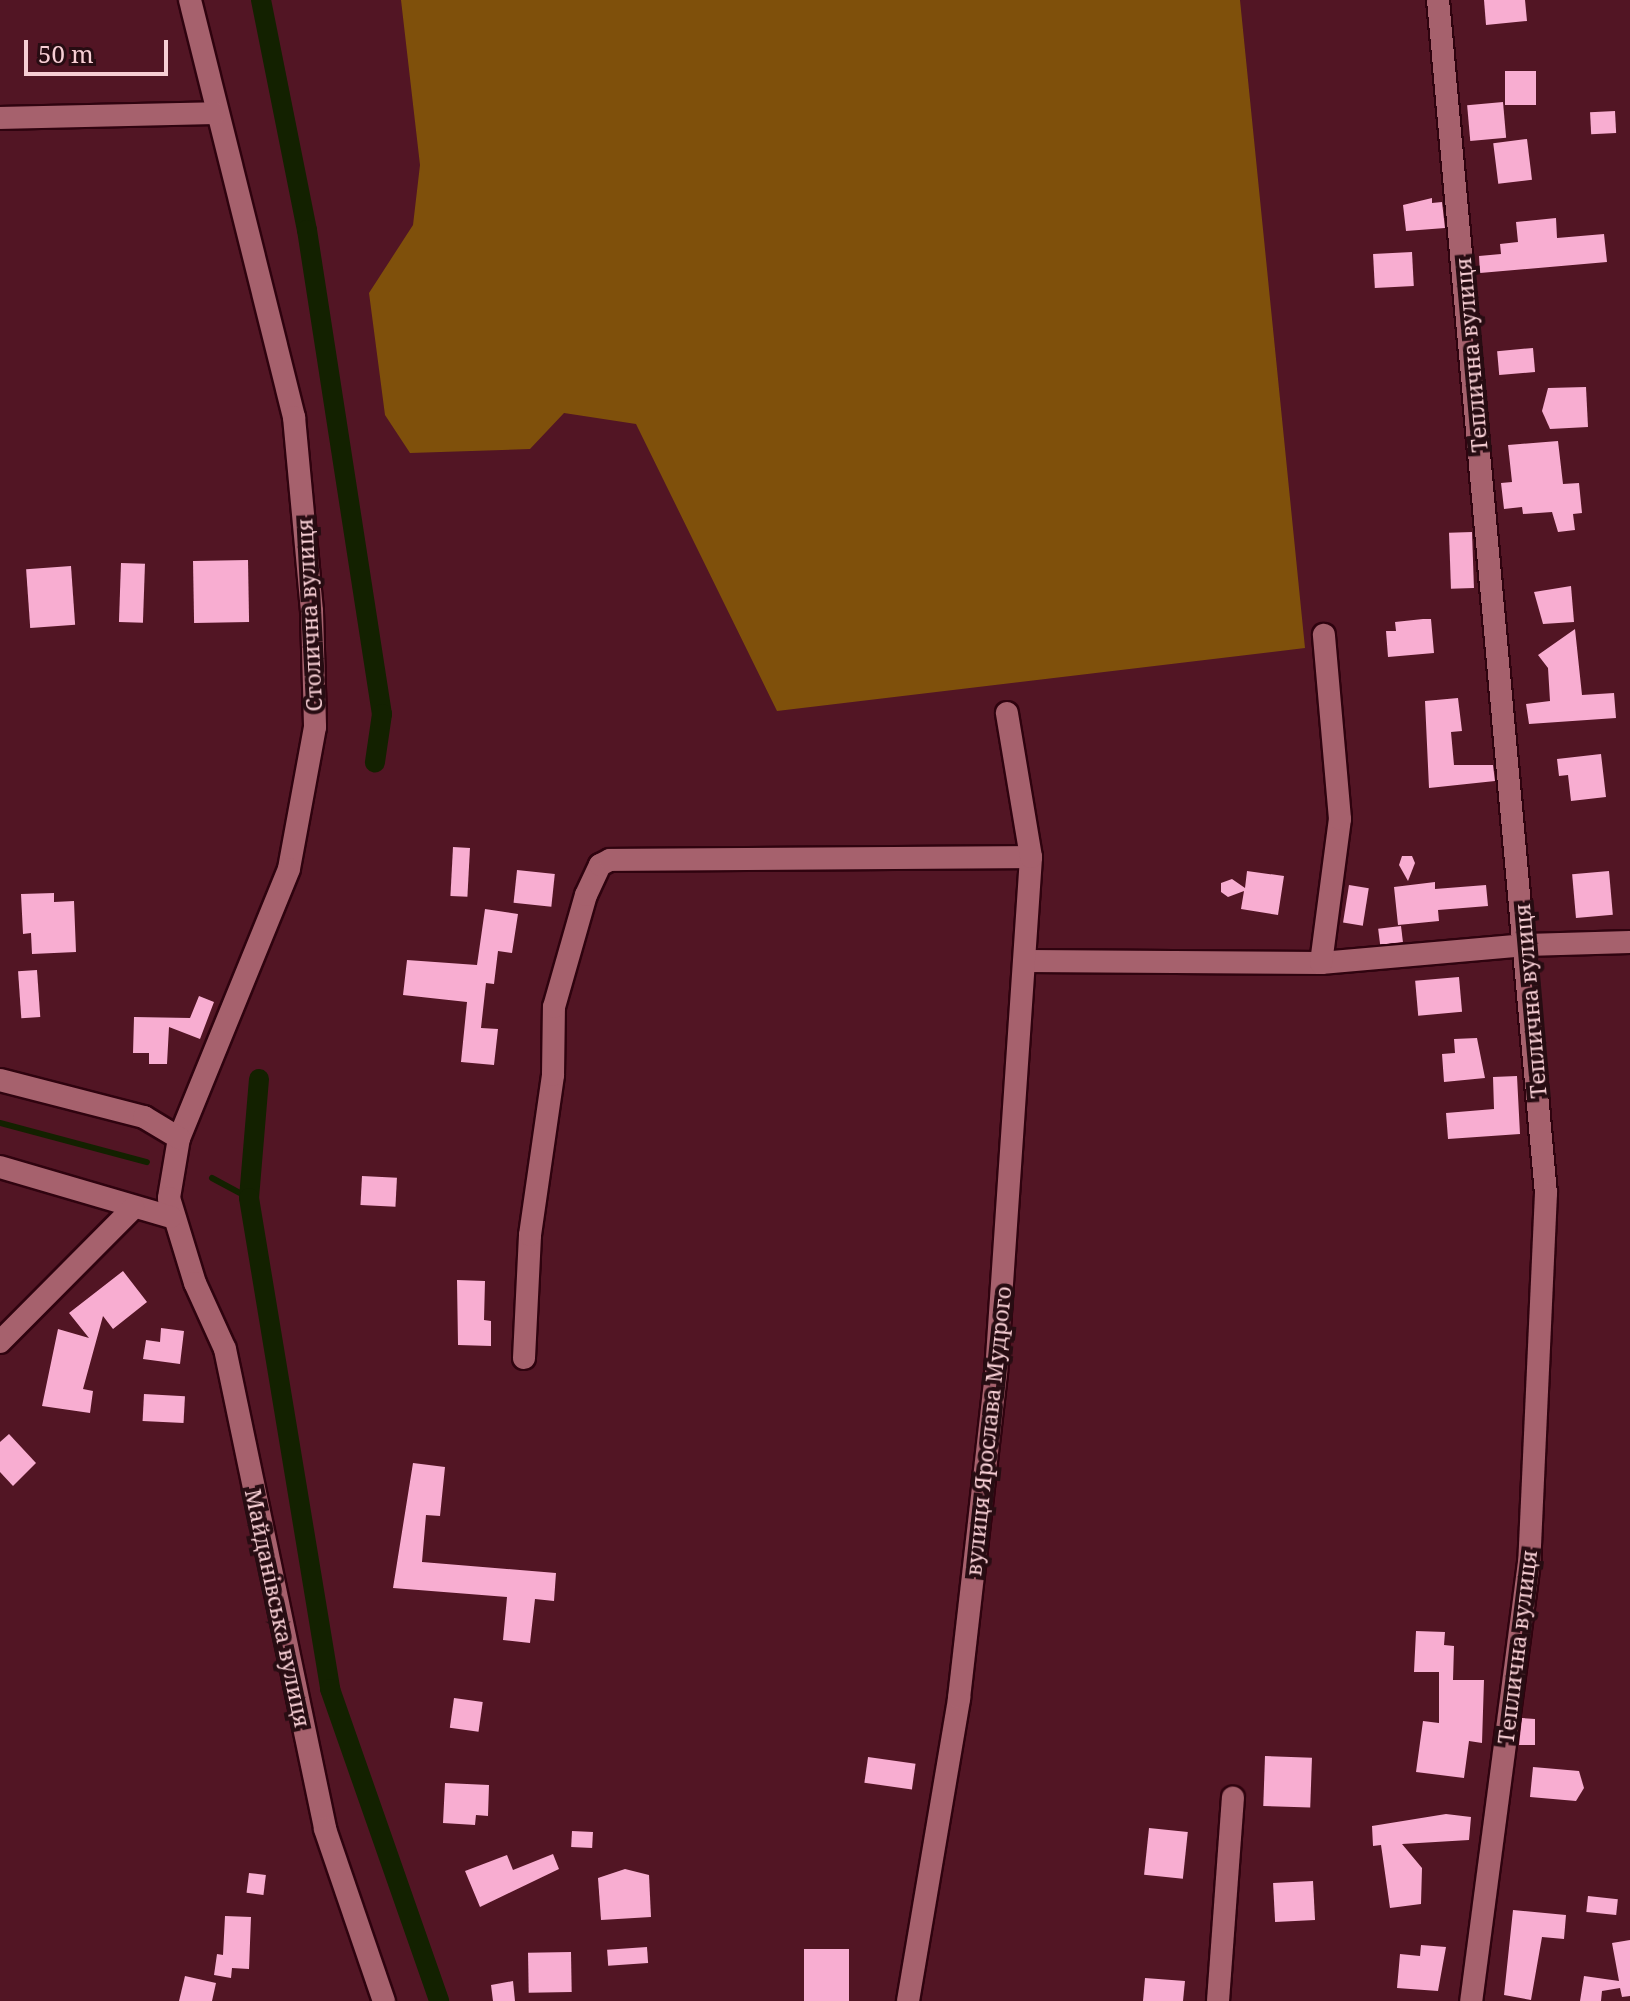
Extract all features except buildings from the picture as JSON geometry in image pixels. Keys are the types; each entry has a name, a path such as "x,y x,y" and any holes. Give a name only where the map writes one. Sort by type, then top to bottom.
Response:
{"street":[{"name":"Столична вулиця","path":"171,1217 169,1173 179,1138 289,869 315,727 312,611 294,417 215,113 190,0"},
{"name":"Теплична вулиця","path":"1438,0 1526,945 1546,1193 1529,1562 1471,2001"},
{"path":"0,118 215,113"},
{"path":"1321,963 1340,819 1324,635"},
{"name":"вулиця Ярослава Мудрого","path":"908,2001 957,1712 987,1450 1027,961 1031,857 1007,713"},
{"path":"524,1358 530,1235 553,1075 554,1007 586,895 600,865 610,860 1031,857"},
{"path":"1027,961 1321,963 1526,945 1630,942"},
{"path":"0,1080 144,1117 179,1138"},
{"path":"0,1167 171,1217"},
{"path":"0,1342 133,1208"},
{"name":"Майданівська вулиця","path":"171,1217 225,1349 325,1829 384,2001"},
{"path":"1218,2001 1233,1798"}],"shaded area":[{"path":"401,0 1240,0 1305,648 777,711 636,424 564,413 530,449 410,453 385,415 369,293 413,225 420,165"}],"waterway":[{"path":"261,0 307,230 382,714 375,762"},
{"path":"259,1079 249,1198 330,1689 439,2001"},
{"path":"0,1123 147,1162"},
{"path":"212,1178 249,1198"}]}
